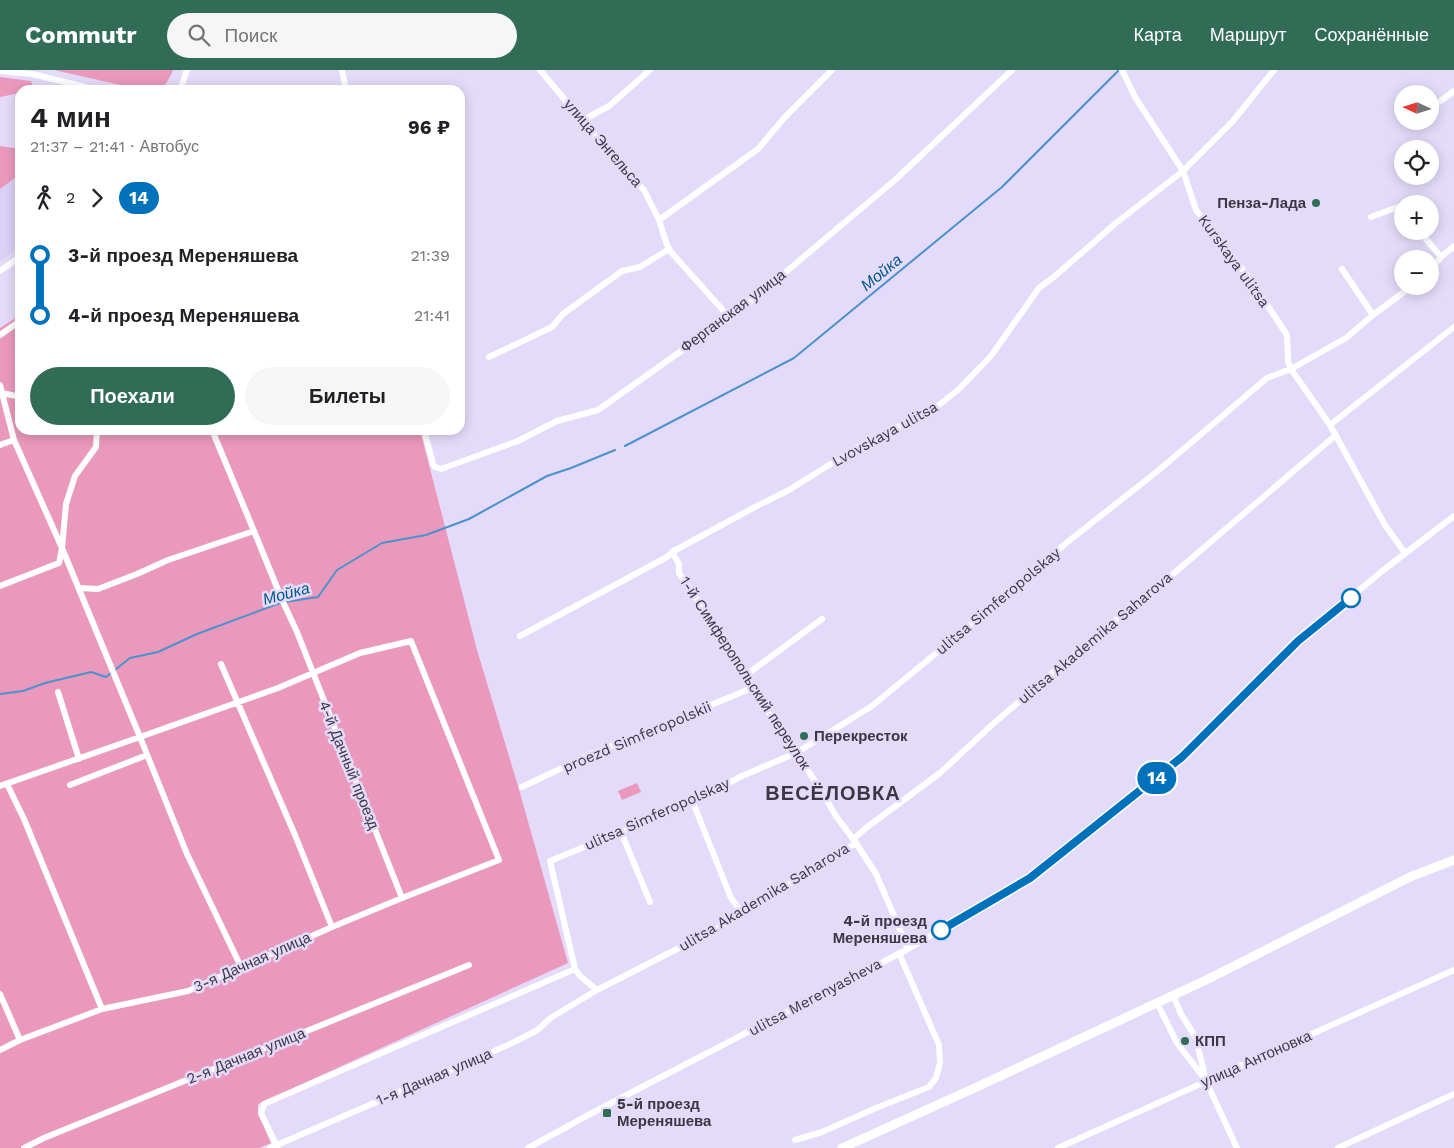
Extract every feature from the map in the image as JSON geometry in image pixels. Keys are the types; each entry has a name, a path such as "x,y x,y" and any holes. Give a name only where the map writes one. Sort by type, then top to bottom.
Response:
{"street":[{"path":"182,85 187,70"},
{"path":"342,70 345,85"},
{"name":"улица Энгельса","path":"540,70 570,106 585,119 599,142 644,190 659,220 669,248 729,317"},
{"path":"585,119 609,106 650,70"},
{"path":"659,220 758,149 785,117 832,70"},
{"name":"Ферганская улица","path":"425,435 433,464 441,469 518,441 557,421 598,410 749,304 895,180 1012,70"},
{"name":"Kurskaya ulitsa","path":"1122,70 1134,97 1183,171 1196,210 1250,279 1287,335 1288,361 1291,369 1330,425 1385,525 1405,554"},
{"name":"Lvovskaya ulitsa","path":"520,636 789,490 861,444 934,410 959,389 991,356 1039,288 1116,223 1183,171 1233,121 1274,70"},
{"path":"0,71 32,74 77,85"},
{"path":"1439,102 1454,91"},
{"path":"1371,217 1394,208"},
{"path":"1427,240 1441,257"},
{"path":"1439,260 1454,246"},
{"path":"489,357 552,327 563,314 622,271 640,267 669,248"},
{"path":"0,271 15,261"},
{"path":"1342,270 1373,314"},
{"name":"ulitsa Simferopolskay","path":"574,969 550,861 662,815 742,776 796,753 872,706 1019,585 1065,544 1159,470 1267,378 1291,369 1346,338 1373,314 1399,295"},
{"path":"0,335 15,324"},
{"path":"1330,425 1454,327"},
{"path":"0,385 14,440 79,588 186,854 241,967"},
{"path":"2,393 15,396"},
{"path":"0,586 59,563 66,504 75,476 96,447 97,435"},
{"name":"4-й Дачный проезд","path":"214,435 297,632 402,898"},
{"name":"ulitsa Akademika Saharova","path":"595,992 720,927 740,910 797,880 855,841 866,828 940,773 1074,653 1173,574 1336,435"},
{"path":"0,445 14,440"},
{"name":"ulitsa Merenyasheva","path":"528,1148 908,949 1030,878 1182,757 1298,641 1454,516"},
{"path":"79,588 98,589 168,560 254,531"},
{"name":"1-й Симферопольский переулок","path":"672,552 679,564 679,573 735,656 752,688 876,874 908,949"},
{"path":"746,675 822,619"},
{"name":"3-я Дачная улица","path":"0,1050 20,1040 102,1009 188,991 332,927 499,860 411,641 360,653 313,674"},
{"path":"221,664 295,835 332,927"},
{"path":"102,1009 24,818 2,784 238,703 313,674"},
{"name":"proezd Simferopolskii","path":"522,787 589,755 752,688"},
{"path":"58,692 79,759"},
{"path":"70,785 147,755"},
{"path":"692,800 731,898 740,910"},
{"path":"620,832 650,902"},
{"path":"842,1148 1211,978 1410,877 1454,860"},
{"path":"795,1140 822,1132 933,1084 940,1063 939,1045 899,953"},
{"name":"2-я Дачная улица","path":"24,1148 44,1138 469,965"},
{"path":"274,1147 261,1113 264,1104 574,969 595,992"},
{"name":"улица Антоновка","path":"1058,1148 1454,970"},
{"name":"1-я Дачная улица","path":"274,1147 508,1045 536,1031 552,1017 595,992"},
{"path":"0,994 20,1040"},
{"path":"1173,995 1196,1038 1206,1081 1237,1148"},
{"path":"1157,1003 1176,1043 1206,1081"},
{"path":"1338,1148 1454,1094"}],"shaded area":[{"path":"54,70 173,70 164,85 121,85"},
{"path":"0,77 31,81 32,85 15,85 15,94 0,97"},
{"path":"0,146 15,148 15,178 0,189"},
{"path":"15,176 15,250 0,261 0,181"},
{"path":"15,318 15,435 421,435 477,650 568,963 258,1104 258,1114 271,1143 259,1148 0,1148 0,328"},
{"path":"637,783 641,792 622,800 618,791"}],"waterway":[{"name":"Мойка","path":"625,446 794,358 1002,187 1119,70"},
{"name":"Мойка","path":"285,602 318,597 337,570 382,543 426,535 469,519 547,476 615,450"},
{"name":"Мойка","path":"0,694 23,691 45,683 91,672 106,677 130,658 158,652 197,634 280,603"}],"bus line":[{"name":"14","path":"941,930 1030,878 1182,757 1298,641 1351,598"}],"place":[{"name":"Пенза-Лада","path":"1316,203"},
{"name":"Перекресток","path":"804,736"},
{"name":"4-й проезд Мереняшева","path":"941,930"},
{"name":"КПП","path":"1185,1041"},
{"name":"5-й проезд Мереняшева","path":"607,1113"}],"district":[{"name":"ВЕСЁЛОВКА","path":"833,793"}]}
